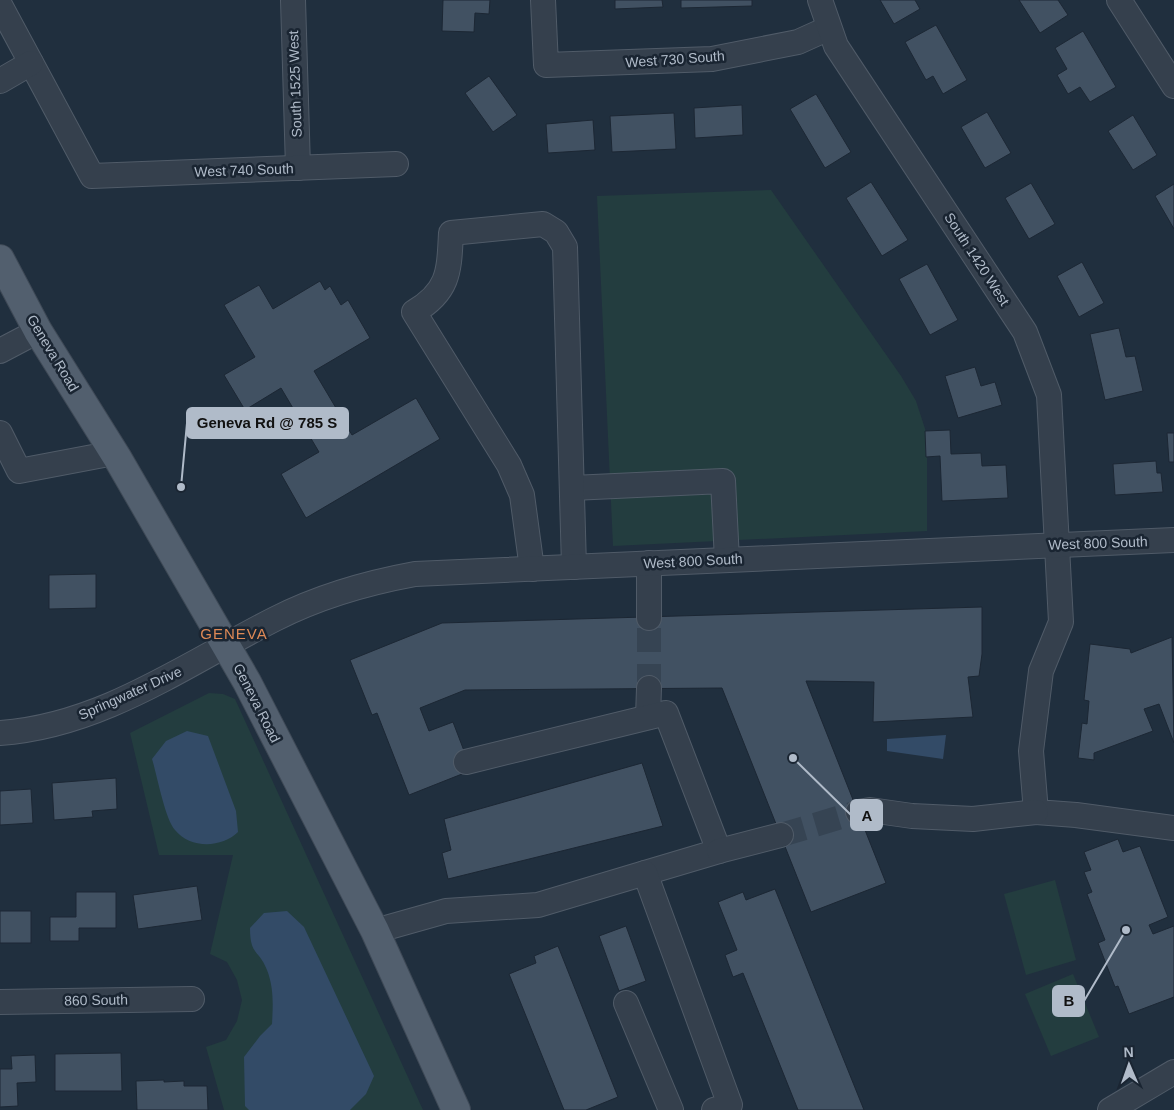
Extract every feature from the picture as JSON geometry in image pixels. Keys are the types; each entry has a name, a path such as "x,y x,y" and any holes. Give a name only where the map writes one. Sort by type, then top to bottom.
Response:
{"main road":[{"name":"Geneva Road","path":"0,259 38,331 114,453 227,644 375,932 456,1110"}],"street":[{"name":"South 1525 West","path":"293,0 298,168"},
{"name":"West 730 South","path":"543,0 546,65 712,59 798,42 829,28"},
{"name":"South 1420 West","path":"820,0 836,46 1025,332 1049,395 1061,622 1041,671 1031,751 1036,812"},
{"path":"1119,0 1174,86"},
{"path":"0,5 30,63 0,82"},
{"name":"West 740 South","path":"30,63 92,176 396,164"},
{"path":"532,569 522,494 509,465 414,312 430,303 445,283 449,266 451,233 543,224 556,232 565,246 574,566"},
{"path":"0,351 38,331"},
{"path":"0,433 19,471 114,453"},
{"path":"572,488 723,481 727,560"},
{"name":"West 800 South","path":"227,644 276,618 343,590 415,574 1174,540"},
{"path":"649,563 649,618"},
{"name":"Springwater Drive","path":"0,732 32,730 94,712 174,674 227,644"},
{"path":"648,717 649,688"},
{"path":"466,762 666,713 719,851"},
{"path":"858,812 870,810 912,816 973,819 1036,812 1076,815 1174,828"},
{"path":"375,932 446,912 538,905 645,872 781,835"},
{"path":"645,872 726,1108"},
{"name":"860 South","path":"0,1002 192,999"},
{"path":"626,1002 671,1110"},
{"path":"1110,1110 1174,1072"}],"green space":[{"path":"771,190 901,376 916,401 927,435 927,531 613,546 597,196"},
{"path":"209,693 223,694 235,699 423,1110 224,1110 206,1047 226,1040 237,1021 242,1000 237,980 227,962 210,954 233,855 159,855 130,733"},
{"path":"1055,880 1076,960 1026,975 1004,894"},
{"path":"1073,974 1099,1037 1051,1056 1025,994"}],"water":[{"path":"187,731 208,736 236,811 238,832 224,841 206,844 189,841 175,830 168,817 152,759 166,741"},
{"path":"946,735 943,759 887,751 887,739"},
{"path":"287,911 304,927 374,1076 366,1094 350,1110 249,1110 245,1106 244,1057 272,1024 273,1010 269,977 264,963 253,948 250,928 264,913"}],"building":[{"path":"443,0 490,0 489,14 475,13 474,32 442,31"},
{"path":"615,0 662,0 663,7 615,9"},
{"path":"681,0 752,0 752,6 681,8"},
{"path":"880,0 915,0 920,9 894,24"},
{"path":"1019,0 1058,0 1068,15 1040,33"},
{"path":"936,25 967,80 943,94 933,76 926,80 905,42"},
{"path":"1083,31 1116,87 1090,102 1080,87 1068,94 1057,75 1067,69 1055,48"},
{"path":"489,76 517,115 493,132 465,93"},
{"path":"816,94 851,152 825,168 790,109"},
{"path":"742,105 743,135 695,138 694,108"},
{"path":"987,112 1011,153 985,168 961,127"},
{"path":"674,113 676,149 612,152 610,116"},
{"path":"1133,115 1157,155 1133,170 1108,131"},
{"path":"593,120 595,150 548,153 546,124"},
{"path":"871,182 908,240 882,256 846,198"},
{"path":"1031,183 1055,224 1029,239 1005,198"},
{"path":"1174,184 1174,229 1155,196"},
{"path":"1082,262 1104,303 1079,317 1057,276"},
{"path":"927,264 958,320 930,335 899,279"},
{"path":"320,281 325,290 330,286 341,305 348,300 370,338 314,371 352,435 416,398 440,439 306,518 281,474 319,452 281,388 245,410 224,375 255,357 224,305 259,285 273,309"},
{"path":"1119,328 1126,357 1135,356 1143,391 1105,400 1090,334"},
{"path":"975,367 981,386 995,382 1002,405 958,418 945,376"},
{"path":"950,430 951,454 981,453 982,466 1006,465 1008,498 942,501 940,456 926,457 925,431"},
{"path":"1167,433 1174,433 1174,462 1169,462"},
{"path":"1156,461 1157,473 1161,473 1163,492 1115,495 1113,464"},
{"path":"96,574 96,608 49,609 49,575"},
{"path":"982,607 982,654 979,676 968,677 973,717 873,722 874,682 806,681 886,883 811,912 722,688 465,690 420,708 429,731 453,722 466,756 457,760 462,774 409,795 377,713 372,715 350,660 442,623"},
{"path":"1172,637 1174,743 1159,704 1144,709 1153,731 1094,753 1094,760 1078,758 1082,723 1087,724 1089,701 1084,700 1090,644 1130,649 1131,653"},
{"path":"642,763 663,826 448,879 442,853 451,850 444,819"},
{"path":"116,778 117,809 92,811 93,817 54,820 52,783"},
{"path":"31,789 33,823 0,825 0,791"},
{"path":"1118,839 1123,852 1140,846 1168,917 1149,925 1153,934 1174,926 1174,997 1129,1014 1118,986 1115,987 1098,943 1105,940 1087,894 1092,892 1084,872 1091,870 1084,852"},
{"path":"197,886 202,920 138,929 133,895"},
{"path":"775,889 864,1110 798,1110 743,973 733,977 725,955 737,950 718,902 743,892 746,900"},
{"path":"76,892 116,892 116,928 79,928 79,941 50,941 50,917 76,917"},
{"path":"0,911 31,911 31,943 0,943"},
{"path":"626,926 646,981 619,991 599,936"},
{"path":"558,946 618,1097 586,1110 564,1110 509,974 536,963 534,956"},
{"path":"121,1053 122,1091 55,1091 55,1054"},
{"path":"35,1055 36,1082 17,1083 18,1106 0,1107 0,1069 12,1069 11,1056"},
{"path":"164,1080 164,1082 184,1081 184,1086 207,1086 208,1110 137,1110 136,1081"}],"tunnel":[{"path":"649,618 649,688"},
{"path":"781,835 858,812"}],"place":[{"name":"Geneva Rd @ 785 S","path":"181,487"},
{"name":"A","path":"793,758"},
{"name":"B","path":"1126,930"}],"district":[{"name":"GENEVA","path":"234,634"}]}
